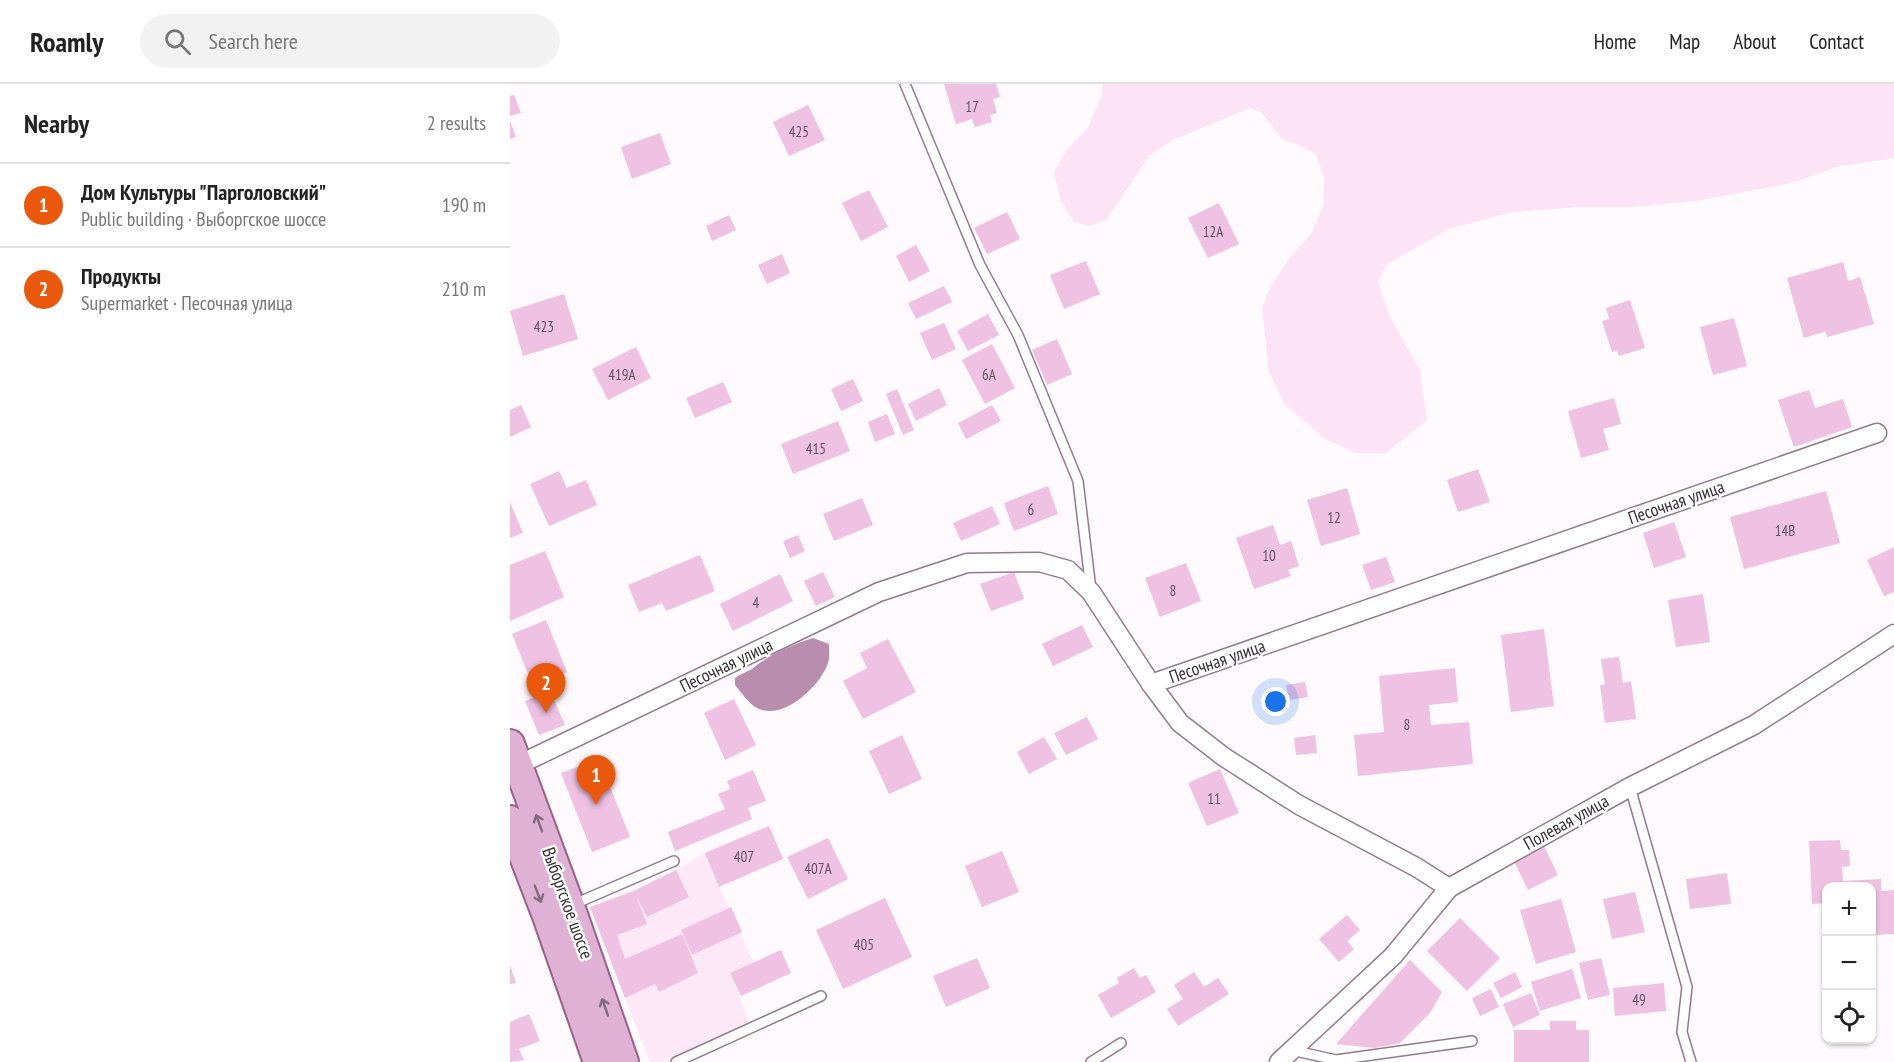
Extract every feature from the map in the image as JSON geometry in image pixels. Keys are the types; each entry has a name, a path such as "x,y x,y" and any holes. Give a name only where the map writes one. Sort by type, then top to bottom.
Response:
{"main road":[{"name":"Выборгское шоссе","path":"514,755 624,1062"},
{"name":"Выборгское шоссе","path":"510,820 547,916 598,1062"}],"street":[{"name":"Песочная улица","path":"514,755 879,592 967,563 1040,562 1068,570 1091,592 1151,684 1877,433"},
{"name":"Полевая улица","path":"1289,1058 1393,956 1449,888 1630,787 1754,725 1894,634"},
{"path":"1151,684 1180,723 1224,757 1299,805 1416,867 1449,888"}],"lane":[{"path":"905,84 980,265 1018,335 1078,481 1091,592"},
{"path":"1630,787 1687,987 1682,1032 1691,1062"},
{"path":"570,906 674,861"},
{"path":"676,1062 821,996"},
{"path":"1289,1058 1336,1060 1472,1041"},
{"path":"1091,1062 1121,1043"}],"shaded area":[{"path":"1103,84 1894,84 1894,158 1836,167 1792,183 1696,201 1632,207 1581,207 1512,212 1449,229 1387,264 1378,282 1389,315 1420,371 1427,420 1386,453 1356,453 1324,438 1284,403 1269,372 1262,309 1271,286 1289,259 1312,233 1324,204 1324,178 1316,154 1282,139 1261,112 1250,108 1173,140 1149,156 1106,220 1089,226 1074,222 1061,201 1054,172 1065,152 1088,128 1102,95"},
{"path":"813,638 829,644 828,663 818,681 809,691 789,706 767,711 757,708 735,685 735,678 773,654"},
{"path":"769,826 783,859 719,887 754,963 730,974 750,1024 665,1062 650,1062 590,907 634,890 705,853"}],"building":[{"path":"944,84 996,84 1000,97 993,99 997,113 990,115 992,122 975,127 972,119 956,124"},
{"path":"514,95 521,113 510,116 510,96"},
{"path":"808,105 825,140 789,156 773,122"},
{"path":"510,121 516,137 510,139"},
{"path":"660,133 671,164 632,179 621,147"},
{"path":"869,190 888,227 861,241 842,203"},
{"path":"1219,203 1239,244 1208,258 1188,218"},
{"path":"1007,212 1020,239 987,254 974,228"},
{"path":"729,215 736,230 712,241 706,226"},
{"path":"916,245 930,271 909,282 896,256"},
{"path":"782,254 790,273 767,284 758,265"},
{"path":"1086,261 1100,294 1064,309 1050,275"},
{"path":"1843,262 1848,281 1860,277 1874,324 1827,337 1826,331 1804,338 1787,278"},
{"path":"944,286 952,302 916,319 908,303"},
{"path":"564,294 578,339 523,356 510,311"},
{"path":"1630,300 1645,348 1619,356 1617,350 1612,352 1602,321 1609,319 1606,308"},
{"path":"988,314 999,335 968,351 957,331"},
{"path":"1734,318 1747,366 1713,375 1700,327"},
{"path":"944,323 956,349 932,360 920,333"},
{"path":"1057,339 1072,374 1047,385 1032,350"},
{"path":"992,344 1015,388 985,404 962,360"},
{"path":"636,347 651,378 608,400 592,369"},
{"path":"853,379 863,401 841,411 831,389"},
{"path":"723,382 732,402 695,418 686,398"},
{"path":"939,388 947,405 916,421 908,404"},
{"path":"897,389 914,430 903,435 886,394"},
{"path":"1809,390 1815,408 1843,399 1852,427 1794,447 1778,400"},
{"path":"1614,398 1621,424 1603,429 1609,450 1581,458 1568,411"},
{"path":"521,405 531,427 510,437 510,410"},
{"path":"992,405 1001,421 966,439 958,423"},
{"path":"887,414 895,434 875,442 868,422"},
{"path":"838,421 850,451 793,474 781,444"},
{"path":"1478,469 1490,502 1458,512 1447,480"},
{"path":"559,471 567,488 586,480 597,505 549,526 530,484"},
{"path":"1048,486 1058,514 1014,531 1004,503"},
{"path":"1347,488 1360,534 1321,546 1307,500"},
{"path":"1826,491 1840,543 1744,569 1730,517"},
{"path":"862,498 873,525 834,541 823,514"},
{"path":"510,502 523,533 510,538"},
{"path":"992,506 1000,524 961,541 953,523"},
{"path":"1674,522 1686,557 1654,568 1643,533"},
{"path":"1273,525 1280,545 1291,541 1299,566 1288,570 1291,576 1254,589 1236,538"},
{"path":"798,535 805,551 790,558 783,541"},
{"path":"1894,547 1894,592 1884,596 1867,560"},
{"path":"545,551 564,597 510,621 510,565"},
{"path":"700,555 715,591 666,611 662,603 639,612 628,585"},
{"path":"1386,557 1395,582 1371,590 1362,565"},
{"path":"1186,563 1201,601 1160,617 1145,578"},
{"path":"823,572 835,597 816,606 804,581"},
{"path":"1014,572 1024,599 991,611 980,584"},
{"path":"780,574 793,601 733,631 720,604"},
{"path":"1703,594 1710,642 1676,647 1668,600"},
{"path":"546,620 567,672 533,686 512,634"},
{"path":"1082,625 1093,647 1053,666 1042,644"},
{"path":"1544,629 1554,706 1511,712 1501,635"},
{"path":"888,639 916,692 863,719 843,681 867,668 860,653"},
{"path":"1619,657 1623,683 1631,681 1636,719 1605,723 1600,685 1605,685 1601,659"},
{"path":"1455,668 1458,702 1429,705 1431,725 1469,722 1473,764 1358,776 1354,735 1384,732 1379,676"},
{"path":"1305,682 1308,697 1289,700 1286,685"},
{"path":"550,691 565,725 539,735 525,701"},
{"path":"734,699 756,745 725,760 704,713"},
{"path":"1087,717 1098,739 1066,755 1054,733"},
{"path":"902,735 922,779 889,794 869,751"},
{"path":"1315,735 1317,753 1296,755 1294,738"},
{"path":"1044,737 1057,759 1029,774 1017,752"},
{"path":"599,759 630,837 592,852 561,773"},
{"path":"1220,769 1239,813 1207,826 1188,783"},
{"path":"753,770 766,801 748,808 752,819 675,851 668,832 725,809 718,794 730,789 727,781"},
{"path":"769,826 783,859 719,887 705,853"},
{"path":"828,838 848,879 808,899 787,857"},
{"path":"1840,840 1841,850 1849,850 1850,866 1842,867 1843,881 1881,879 1881,891 1894,890 1894,934 1876,935 1876,882 1822,882 1822,903 1812,904 1809,841"},
{"path":"1543,844 1558,875 1528,890 1513,859"},
{"path":"1002,851 1019,892 982,907 965,866"},
{"path":"676,870 689,897 647,917 636,896 647,924 617,935 625,959 682,934 698,973 659,992 655,984 625,998 590,907 634,891"},
{"path":"1727,873 1731,904 1690,909 1686,879"},
{"path":"1635,892 1645,932 1612,939 1603,899"},
{"path":"885,898 912,957 843,989 816,930"},
{"path":"1561,899 1576,952 1536,964 1520,910"},
{"path":"731,907 742,932 692,955 681,930"},
{"path":"1347,915 1360,930 1347,941 1354,949 1339,962 1319,939"},
{"path":"1460,918 1500,958 1467,991 1427,951"},
{"path":"781,950 791,973 741,996 730,973"},
{"path":"977,958 990,988 946,1007 933,976"},
{"path":"1601,958 1610,995 1588,1000 1579,963"},
{"path":"1410,960 1442,992 1430,1013 1400,1043 1375,1048 1336,1044"},
{"path":"510,965 516,983 510,984"},
{"path":"1134,968 1140,978 1146,975 1156,992 1111,1018 1098,995 1119,983 1117,978"},
{"path":"1572,969 1581,998 1540,1011 1531,982"},
{"path":"1194,972 1204,987 1218,978 1229,994 1178,1026 1167,1009 1183,999 1174,985"},
{"path":"1515,972 1522,987 1501,998 1493,983"},
{"path":"1664,983 1666,1011 1615,1016 1613,988"},
{"path":"1491,989 1499,1007 1480,1016 1472,998"},
{"path":"1531,993 1540,1015 1513,1027 1503,1004"},
{"path":"529,1014 540,1041 519,1049 524,1060 510,1062 510,1022"},
{"path":"1550,1021 1576,1021 1576,1030 1589,1030 1589,1062 1514,1062 1514,1030 1550,1030"}],"place":[{"name":"Продукты","path":"546,713"},
{"name":"Дом Культуры \"Парголовский\"","path":"596,805"}]}
